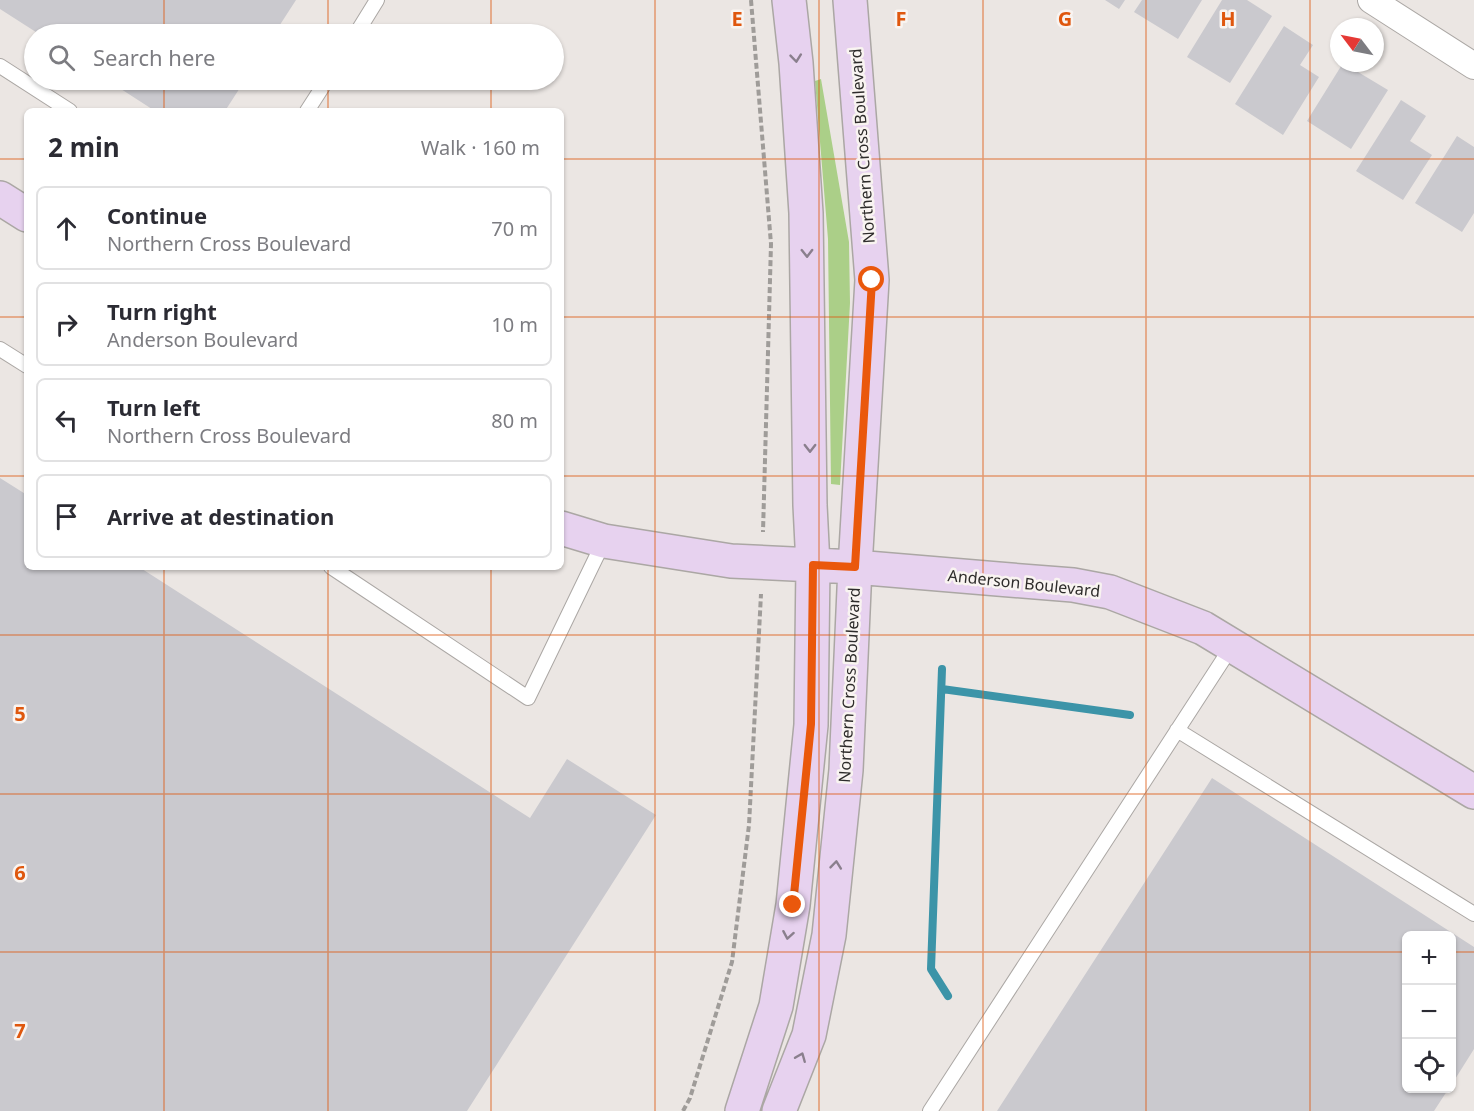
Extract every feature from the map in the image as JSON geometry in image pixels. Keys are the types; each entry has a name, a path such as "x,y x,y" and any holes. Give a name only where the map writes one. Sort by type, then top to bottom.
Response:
{"street":[{"path":"742,1111 776,1006 793,905 811,724 813,565 810,497 807,213 789,0"},
{"name":"Northern Cross Boulevard","path":"779,1111 809,1035 829,935 846,770 872,280 850,0"},
{"path":"1371,0 1474,66"},
{"path":"0,198 24,213"},
{"name":"Anderson Boulevard","path":"564,529 604,541 731,561 855,567 1073,585 1110,592 1203,628 1474,792"}],"lane":[{"path":"362,24 377,0"},
{"path":"0,66 24,81"},
{"path":"37,90 65,108"},
{"path":"310,108 321,90"},
{"path":"0,348 24,364"},
{"path":"336,570 528,698 604,541"},
{"path":"930,1111 1232,646"},
{"path":"1177,730 1474,914"}],"path":[{"path":"751,0 771,244 764,520"},
{"path":"683,1111 690,1098 732,962 749,825 759,618"}],"green space":[{"path":"821,79 849,242 850,303 840,485 831,484 828,239 815,81"}],"building":[{"path":"0,0 296,0 280,24 24,24 0,9"},
{"path":"1105,0 1125,0 1119,9"},
{"path":"1142,0 1202,0 1178,39 1134,12"},
{"path":"1222,0 1247,0 1272,16 1230,83 1187,57"},
{"path":"1284,26 1313,45 1300,65 1319,77 1283,135 1235,104"},
{"path":"1337,72 1358,72 1388,90 1351,149 1307,121"},
{"path":"122,90 239,90 227,108 150,108"},
{"path":"1401,100 1426,116 1410,141 1432,155 1403,200 1356,171"},
{"path":"1457,136 1474,147 1474,213 1462,232 1415,203"},
{"path":"0,478 24,493 24,570 144,570 530,818 567,759 656,815 467,1111 0,1111"},
{"path":"1212,778 1449,931 1402,931 1402,1093 1446,1093 1434,1111 997,1111"},
{"path":"1456,935 1474,947 1474,1049 1456,1078"}],"waterway":[{"path":"942,669 931,969 948,996"},
{"path":"942,689 1130,715"}],"route":[{"path":"793,905 811,724 813,565 855,567 872,280"}]}
